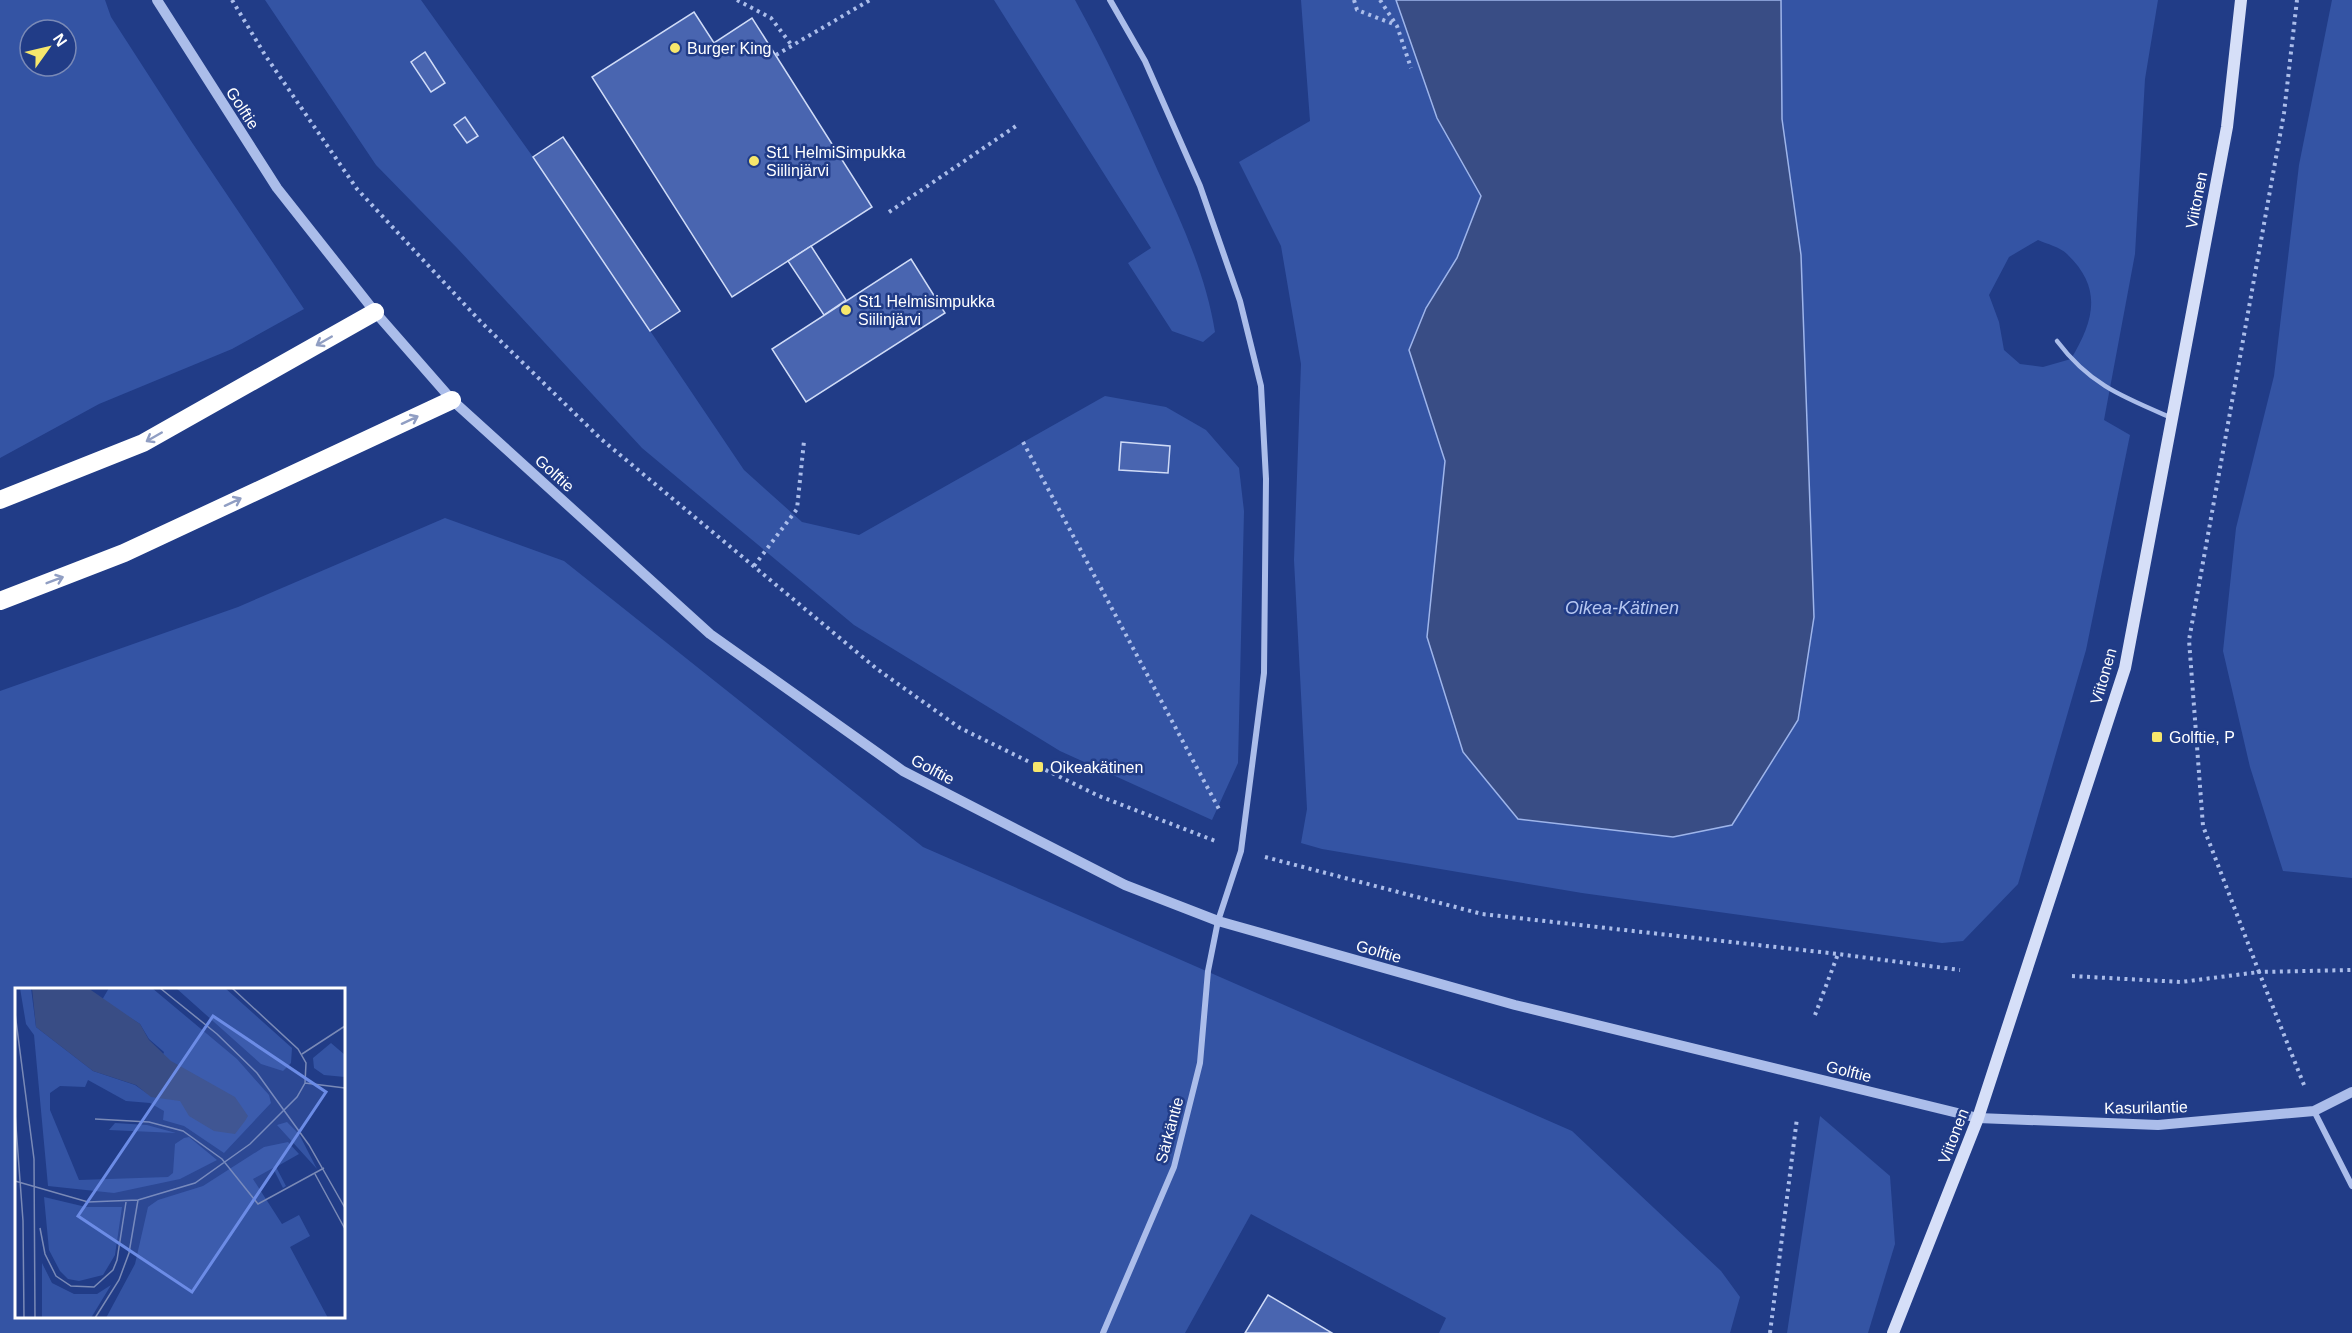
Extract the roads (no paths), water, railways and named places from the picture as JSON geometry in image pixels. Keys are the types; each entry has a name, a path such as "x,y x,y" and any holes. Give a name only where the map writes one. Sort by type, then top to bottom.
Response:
{"highway":[{"path":"0,500 143,443 375,312"},
{"path":"0,601 124,554 452,400"}],"main road":[{"name":"Viitonen","path":"1893,1333 1978,1118 2125,668 2227,127 2241,0"}],"street":[{"name":"Golftie","path":"157,0 277,188 375,312 452,400 710,634 903,771 1125,885 1218,921 1515,1005 1978,1118"},
{"name":"Särkäntie","path":"1102,1333 1174,1167 1200,1063 1208,971 1218,921 1241,851 1264,673 1266,479 1261,386 1240,301 1200,186 1145,61 1110,0"},
{"name":"Kasurilantie","path":"1978,1118 2158,1125 2314,1111 2352,1092"},
{"path":"2314,1111 2352,1186"}],"lane":[{"path":"2057,341 2071,360 2109,390 2172,418"}],"water":[{"name":"Oikea-Kätinen","path":"1396,0 1781,0 1782,119 1801,255 1814,617 1798,720 1732,825 1673,837 1518,819 1463,752 1427,637 1445,461 1409,350 1426,308 1457,258 1481,196 1437,118"}],"place":[{"name":"Burger King","path":"675,48"},
{"name":"St1 HelmiSimpukka Siilinjärvi","path":"754,161"},
{"name":"St1 Helmisimpukka Siilinjärvi","path":"846,310"},
{"name":"Golftie, P","path":"2157,737"},
{"name":"Oikeakätinen","path":"1038,767"}]}
